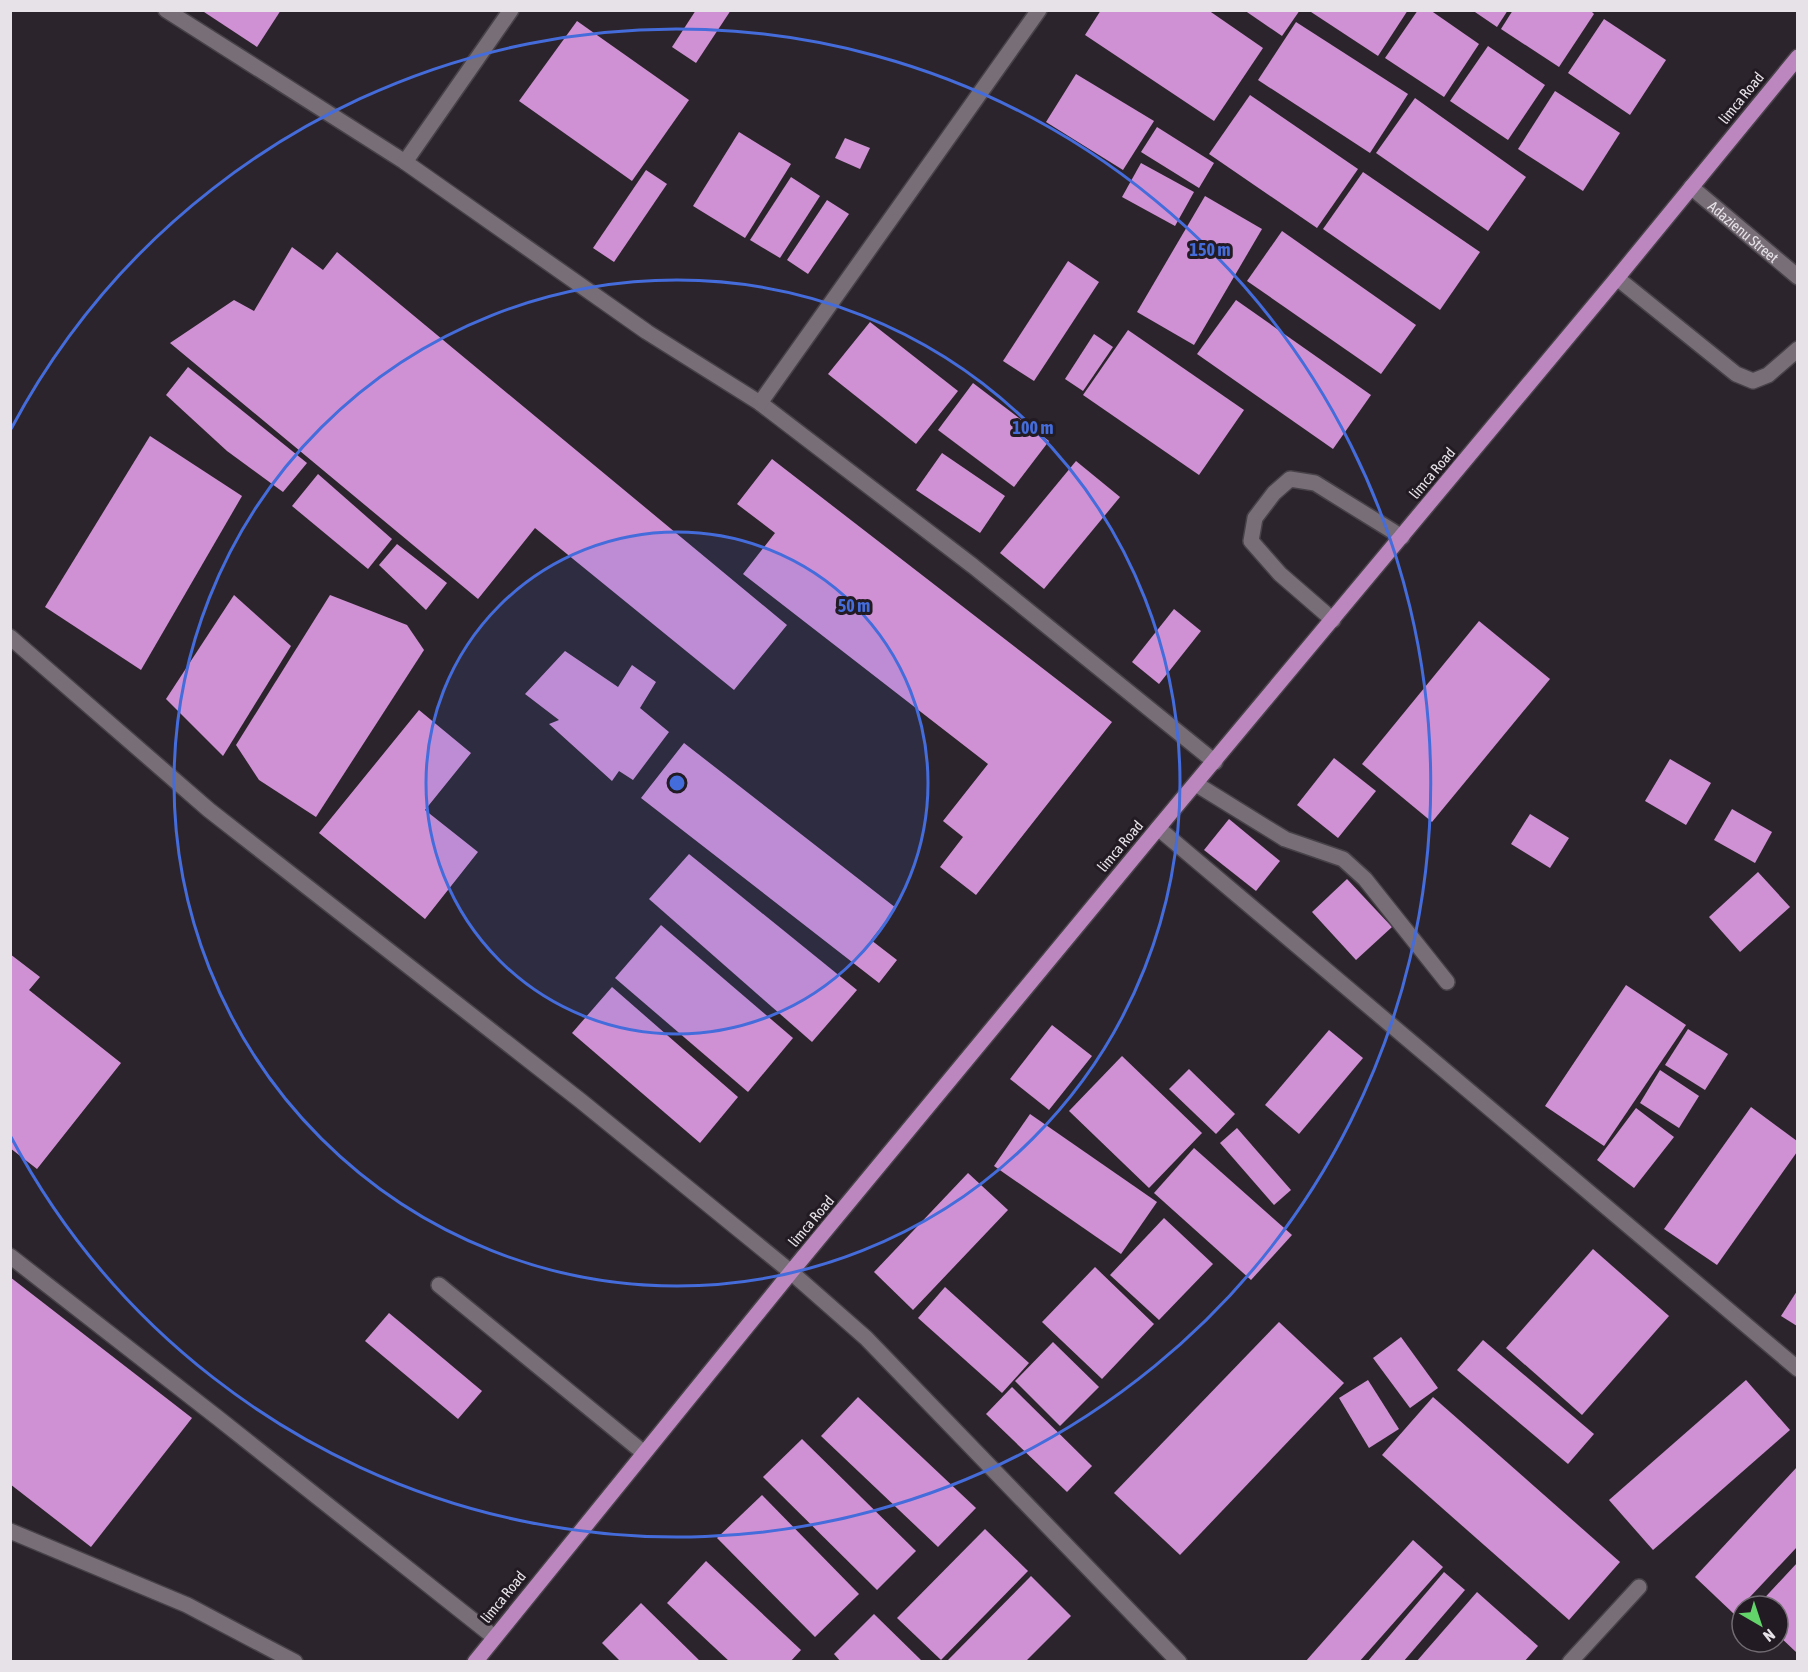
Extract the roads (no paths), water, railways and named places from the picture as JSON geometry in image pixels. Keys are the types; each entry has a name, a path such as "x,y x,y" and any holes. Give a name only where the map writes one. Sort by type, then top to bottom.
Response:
{"main road":[{"name":"limca Road","path":"475,1662 791,1272 1617,279 1797,57"}],"street":[{"path":"166,10 405,162 647,332 760,403 973,566 1215,762"},
{"path":"405,162 511,10"},
{"path":"760,403 1039,10"},
{"name":"Adazienu Street","path":"1691,187 1797,277"},
{"path":"1617,279 1736,374 1753,381 1768,375 1797,349"},
{"path":"1333,620 1280,574 1251,541 1255,518 1274,493 1290,479 1315,483 1402,537"},
{"path":"10,637 209,810 580,1101 791,1272 866,1338 1179,1662"},
{"path":"1196,784 1285,839 1343,859 1365,879 1448,982"},
{"path":"1158,828 1797,1369"},
{"path":"10,1256 494,1637"},
{"path":"439,1285 644,1454"},
{"path":"10,1531 187,1605 294,1662"},
{"path":"1570,1662 1639,1587"}]}
